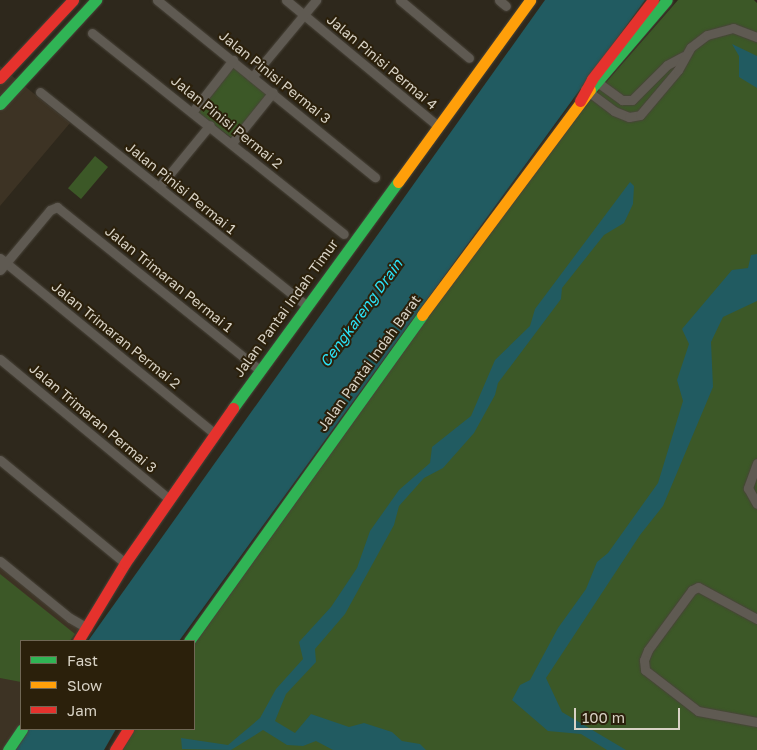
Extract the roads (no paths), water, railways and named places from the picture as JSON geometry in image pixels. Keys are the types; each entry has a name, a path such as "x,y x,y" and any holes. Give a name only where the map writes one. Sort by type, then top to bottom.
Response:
{"street":[{"path":"0,78 73,0"},
{"path":"0,104 96,0"},
{"name":"Jalan Pinisi Permai 3","path":"157,0 273,92 375,177"},
{"name":"Jalan Pinisi Permai 4","path":"286,0 438,126"},
{"path":"253,76 316,0"},
{"path":"400,0 469,58"},
{"name":"Jalan Pantai Indah Timur","path":"79,640 125,563 214,433 530,0"},
{"name":"Jalan Pantai Indah Barat","path":"190,640 367,391 592,86 653,0"},
{"name":"Jalan Pantai Indah Barat","path":"592,86 667,0"},
{"path":"592,86 622,100 632,100 667,65 684,56 707,35 734,28 757,37"},
{"name":"Jalan Pinisi Permai 2","path":"92,34 210,125 344,234"},
{"path":"592,86 614,111 629,117 640,116 678,70 684,56"},
{"path":"192,111 233,60"},
{"name":"Jalan Pinisi Permai 1","path":"40,92 306,305"},
{"path":"232,143 273,92"},
{"path":"159,187 210,125"},
{"name":"Jalan Trimaran Permai 1","path":"2,263 50,210 61,209 260,370"},
{"name":"Jalan Trimaran Permai 2","path":"2,263 214,433"},
{"name":"Jalan Trimaran Permai 3","path":"0,359 169,499"},
{"path":"0,460 125,563"},
{"path":"757,463 748,488 757,504"},
{"path":"0,561 70,618 87,628"},
{"path":"757,619 698,587 692,590 648,650 645,670 698,712 757,722"},
{"path":"8,750 21,730"},
{"path":"115,750 127,730"}],"water":[{"name":"Cengkareng Drain","path":"545,0 645,0 180,640 89,640"},
{"path":"732,44 757,56 757,88 739,77 739,56"},
{"path":"630,182 634,186 633,204 624,223 604,235 562,288 561,299 498,383 495,395 474,433 443,468 424,478 399,506 394,525 345,614 315,649 316,662 286,694 275,721 295,733 311,714 349,727 364,723 392,732 402,741 420,744 426,750 333,750 316,741 303,746 287,745 263,730 231,750 182,749 181,738 228,745 260,718 276,689 303,659 299,642 331,607 357,568 370,531 399,490 430,463 432,447 471,416 495,360 530,326 535,309"},
{"path":"757,254 757,301 723,317 711,342 713,387 663,506 640,535 546,678 562,712 626,750 607,750 581,734 548,731 512,700 520,685 530,680 558,628 586,589 597,562 608,553 658,483 683,401 677,380 689,344 682,329 732,270 748,268 751,255"},
{"path":"25,730 115,730 104,750 11,750"}]}
